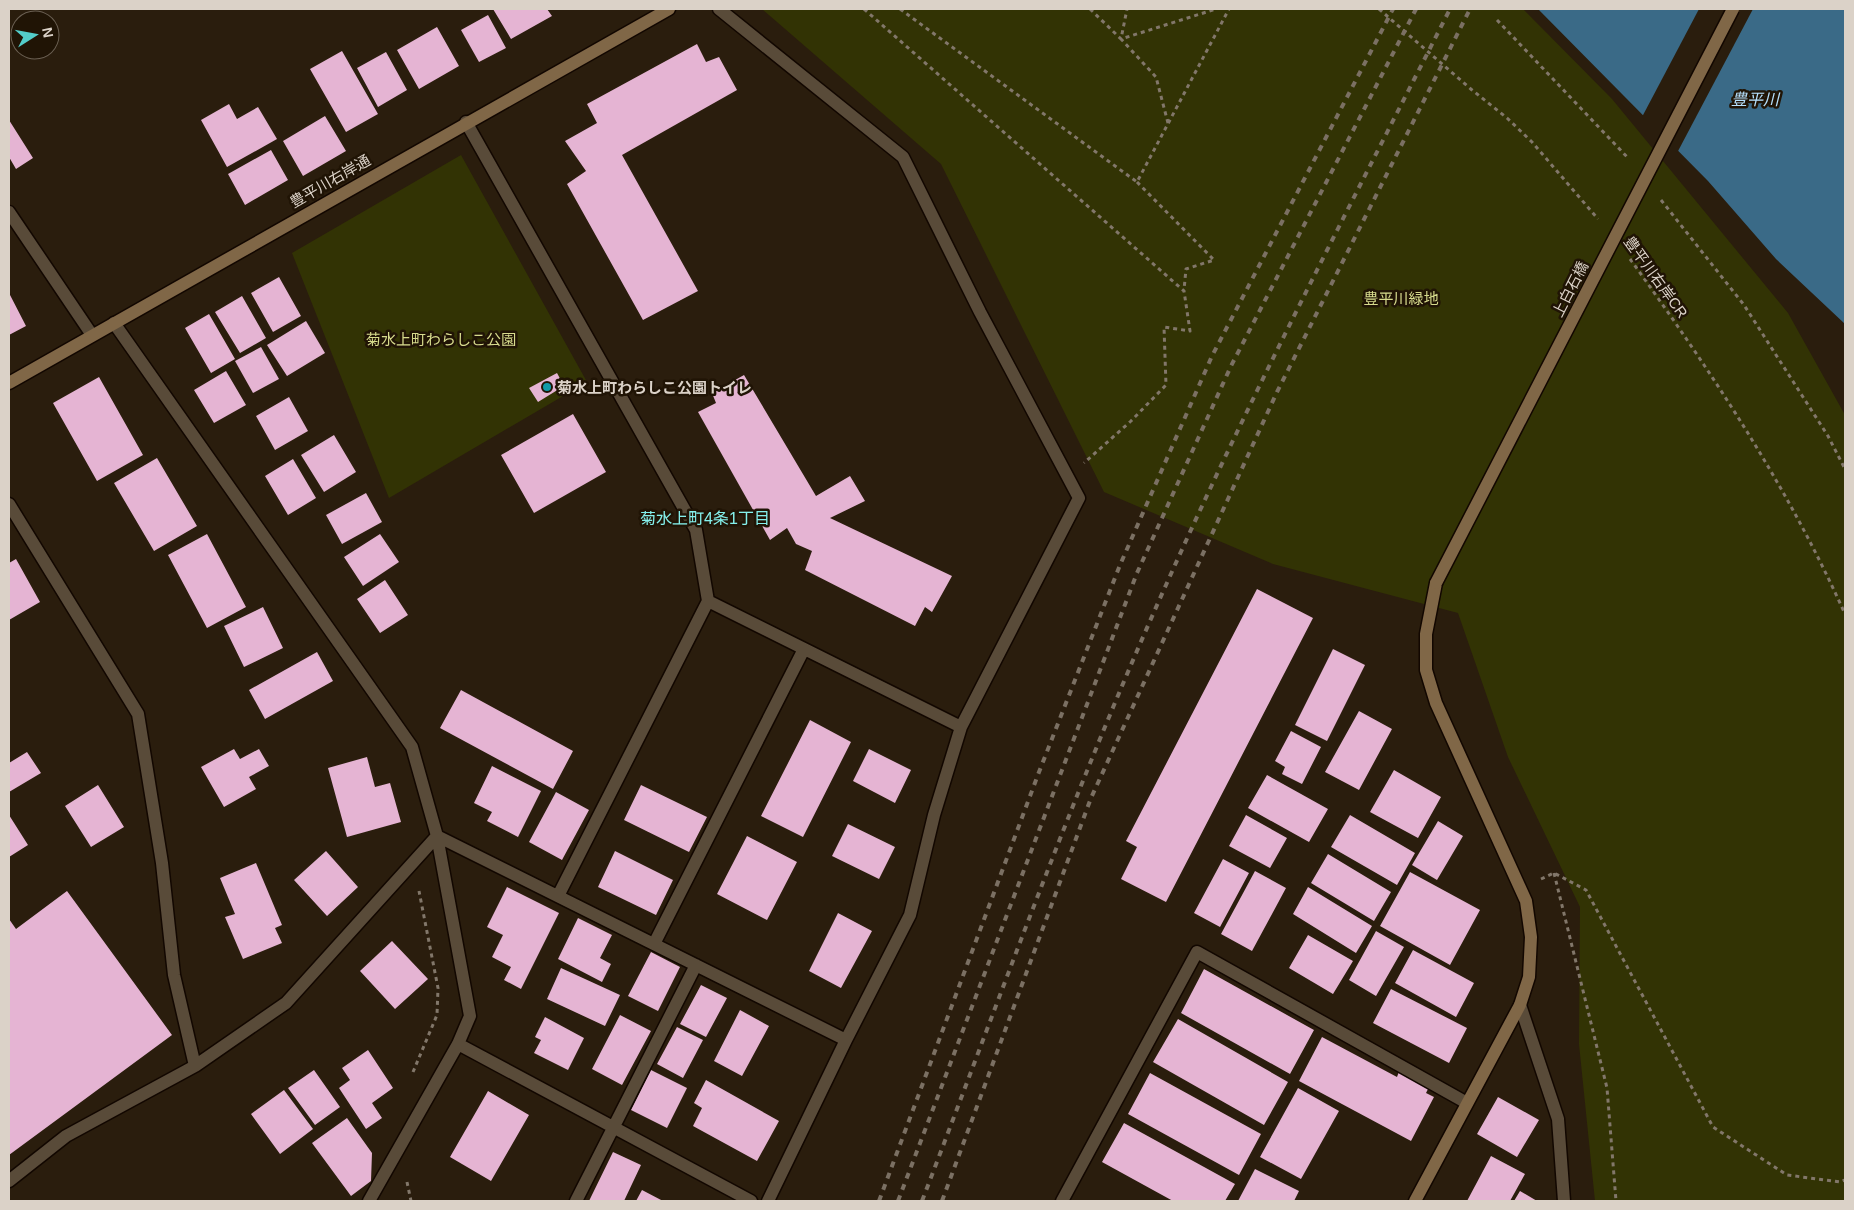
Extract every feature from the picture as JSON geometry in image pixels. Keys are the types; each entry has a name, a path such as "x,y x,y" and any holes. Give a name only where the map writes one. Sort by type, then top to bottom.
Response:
{"street":[{"name":"豊平川右岸通","path":"9,383 466,122 669,9"},
{"path":"719,9 904,157 980,312 1079,498 961,727 934,815 910,915 846,1040 768,1201"},
{"name":"上白石橋","path":"1415,1201 1520,1005 1530,970 1531,938 1526,901 1436,703 1426,670 1426,634 1436,583 1733,9"},
{"path":"466,122 696,530 708,601 558,896"},
{"path":"9,212 92,336"},
{"path":"114,323 412,747 437,836 470,1016 458,1044 369,1201"},
{"path":"9,504 138,714 162,863 174,975 195,1066"},
{"path":"708,601 961,727"},
{"path":"654,944 804,649"},
{"path":"9,1181 66,1136 195,1066 286,1003 437,836"},
{"path":"437,836 846,1040"},
{"path":"1062,1201 1197,952 1467,1103"},
{"path":"576,1201 696,965"},
{"path":"1520,1005 1558,1120 1564,1201"},
{"path":"458,1044 751,1201"}],"path":[{"path":"864,9 1184,291"},
{"path":"900,9 1138,182 1214,260 1186,269 1184,291 1190,331 1164,327 1166,386 1131,422 1068,477"},
{"path":"1090,9 1156,77 1168,124"},
{"path":"1120,39 1127,9"},
{"path":"1120,39 1216,9"},
{"path":"1138,182 1229,9"},
{"path":"1379,9 1507,118 1549,162 1603,225"},
{"path":"1497,20 1634,166"},
{"path":"1658,196 1744,305 1828,436 1845,469"},
{"name":"豊平川右岸CR","path":"1626,254 1732,405 1813,547 1845,614"},
{"path":"410,1078 438,1014 438,988 413,862"},
{"path":"1534,882 1554,873"},
{"path":"1554,873 1586,890 1713,1127 1787,1174 1840,1182 1845,1180"},
{"path":"1554,873 1607,1088 1616,1201"},
{"path":"406,1178 411,1201"}],"green space":[{"name":"豊平川緑地","path":"762,9 1523,9 1612,99 1788,313 1845,415 1845,1201 1595,1201 1579,1044 1580,907 1508,757 1458,613 1273,564 1104,492 941,164"},
{"name":"菊水上町わらしこ公園","path":"461,155 587,382 389,498 292,253"}],"water":[{"name":"豊平川","path":"1538,9 1845,9 1845,324 1776,259 1708,181"}],"pier":[{"path":"1699,9 1753,9 1677,153 1642,117"}],"building":[{"path":"493,9 547,9 552,16 511,39"},
{"path":"488,15 506,48 479,62 461,30"},
{"path":"437,27 459,66 419,89 397,50"},
{"path":"697,44 706,62 719,57 737,90 622,155 698,291 643,320 567,184 586,171 565,141 597,123 587,104"},
{"path":"342,51 378,114 346,132 310,69"},
{"path":"386,52 407,90 378,107 357,68"},
{"path":"229,104 237,119 258,107 277,139 227,167 201,120"},
{"path":"325,116 346,151 303,176 283,141"},
{"path":"9,120 33,158 16,169 9,157"},
{"path":"271,150 288,180 245,205 228,174"},
{"path":"279,277 301,316 273,332 251,293"},
{"path":"9,293 26,326 9,335"},
{"path":"242,296 266,338 240,353 215,312"},
{"path":"209,314 235,359 211,373 185,328"},
{"path":"306,321 325,353 287,376 267,345"},
{"path":"261,347 279,379 253,393 235,361"},
{"path":"226,371 246,405 214,423 194,390"},
{"name":"菊水上町わらしこ公園トイレ","path":"557,373 564,386 538,402 529,388"},
{"path":"744,375 816,496 850,476 865,501 830,518 952,576 932,612 925,607 915,626 805,570 812,551 796,544 787,528 770,540 698,412 716,403 712,393"},
{"path":"99,377 143,455 97,481 53,403"},
{"path":"289,397 308,431 275,450 256,416"},
{"path":"573,414 606,472 534,513 501,455"},
{"path":"334,435 356,472 324,492 301,455"},
{"path":"157,458 197,526 154,551 114,483"},
{"path":"293,459 316,498 288,515 265,476"},
{"path":"366,493 382,522 342,544 326,515"},
{"path":"207,534 246,607 207,628 168,555"},
{"path":"380,534 399,562 363,586 344,557"},
{"path":"16,559 40,602 9,620 9,563"},
{"path":"385,580 408,615 380,633 357,599"},
{"path":"1257,589 1313,618 1166,902 1121,879 1137,847 1126,841"},
{"path":"263,607 283,648 244,667 224,626"},
{"path":"1333,649 1365,665 1327,741 1295,725"},
{"path":"317,652 333,681 265,719 249,690"},
{"path":"461,690 573,751 553,789 440,728"},
{"path":"1359,711 1392,729 1359,790 1325,772"},
{"path":"810,720 851,742 803,837 761,816"},
{"path":"1291,731 1321,747 1302,784 1282,774 1285,767 1275,761"},
{"path":"234,749 240,759 259,749 269,766 249,777 256,789 224,807 201,767"},
{"path":"869,749 911,770 895,803 853,781"},
{"path":"27,752 41,773 9,792 9,763"},
{"path":"367,757 375,787 390,783 401,822 347,837 328,768"},
{"path":"492,766 541,791 518,837 487,821 492,812 474,803"},
{"path":"1394,770 1441,797 1418,838 1370,812"},
{"path":"1267,775 1328,809 1309,842 1248,808"},
{"path":"98,785 124,827 91,847 65,806"},
{"path":"641,785 707,817 689,852 624,820"},
{"path":"556,792 589,810 562,860 529,842"},
{"path":"9,815 28,845 9,857"},
{"path":"1246,815 1287,838 1270,868 1229,846"},
{"path":"1350,815 1415,853 1397,885 1331,847"},
{"path":"1438,821 1463,836 1437,880 1412,865"},
{"path":"848,824 895,847 879,879 832,856"},
{"path":"747,836 797,862 767,920 717,894"},
{"path":"326,851 358,887 327,916 294,880"},
{"path":"615,851 673,880 656,915 598,887"},
{"path":"1328,854 1391,892 1374,921 1311,883"},
{"path":"1223,859 1249,873 1220,927 1194,913"},
{"path":"256,863 282,925 275,928 282,943 243,959 225,917 235,914 220,878"},
{"path":"1255,871 1286,888 1252,951 1221,934"},
{"path":"1410,872 1480,910 1450,965 1380,926"},
{"path":"507,887 559,913 521,989 504,980 511,967 492,957 503,935 487,927"},
{"path":"1308,887 1372,926 1356,953 1293,914"},
{"path":"67,891 172,1035 9,1155 9,919 16,929"},
{"path":"838,913 872,931 841,988 809,971"},
{"path":"578,918 612,935 600,958 611,964 602,982 558,959"},
{"path":"1376,931 1404,947 1376,996 1349,980"},
{"path":"1308,935 1353,961 1333,994 1289,968"},
{"path":"392,941 428,979 395,1009 360,971"},
{"path":"1413,950 1474,983 1456,1017 1395,983"},
{"path":"651,952 680,967 658,1011 628,996"},
{"path":"561,968 620,995 605,1026 547,999"},
{"path":"1204,969 1314,1030 1290,1074 1181,1013"},
{"path":"701,985 727,998 706,1037 680,1024"},
{"path":"1391,989 1467,1028 1449,1063 1373,1023"},
{"path":"740,1010 769,1026 742,1076 714,1061"},
{"path":"620,1015 651,1031 622,1085 592,1069"},
{"path":"545,1017 584,1038 568,1070 534,1053 541,1040 535,1037"},
{"path":"1178,1019 1288,1082 1264,1125 1153,1062"},
{"path":"677,1027 703,1040 683,1078 657,1064"},
{"path":"1322,1037 1397,1077 1400,1069 1430,1085 1426,1093 1434,1097 1411,1141 1299,1081"},
{"path":"368,1050 393,1088 372,1103 382,1118 366,1129 339,1088 350,1080 342,1068"},
{"path":"314,1070 340,1107 315,1125 288,1088"},
{"path":"651,1070 687,1088 667,1128 631,1110"},
{"path":"1150,1073 1261,1134 1239,1175 1128,1114"},
{"path":"706,1080 779,1121 757,1161 693,1126 702,1108 694,1103"},
{"path":"1298,1088 1339,1111 1301,1179 1260,1157"},
{"path":"284,1090 313,1129 280,1154 251,1114"},
{"path":"488,1091 529,1115 491,1181 450,1157"},
{"path":"1498,1097 1539,1120 1517,1157 1477,1134"},
{"path":"347,1118 372,1153 371,1181 351,1196 312,1143"},
{"path":"1124,1123 1235,1184 1225,1201 1173,1201 1102,1162"},
{"path":"613,1152 641,1165 624,1201 589,1201"},
{"path":"1491,1156 1525,1174 1510,1201 1467,1201"},
{"path":"1255,1169 1299,1191 1294,1201 1238,1201"},
{"path":"642,1190 663,1201 636,1201"},
{"path":"1520,1191 1537,1201 1514,1201"}],"railway":[{"path":"879,1201 1039,772 1120,565 1212,356 1393,9"},
{"path":"898,1201 1137,573 1231,366 1416,9"},
{"path":"922,1201 1070,814 1166,585 1233,440 1340,224 1450,9"},
{"path":"942,1201 1091,798 1277,392 1470,9"}],"place":[{"name":"菊水上町わらしこ公園トイレ","path":"547,387"}],"district":[{"name":"菊水上町4条1丁目","path":"705,518"}]}
